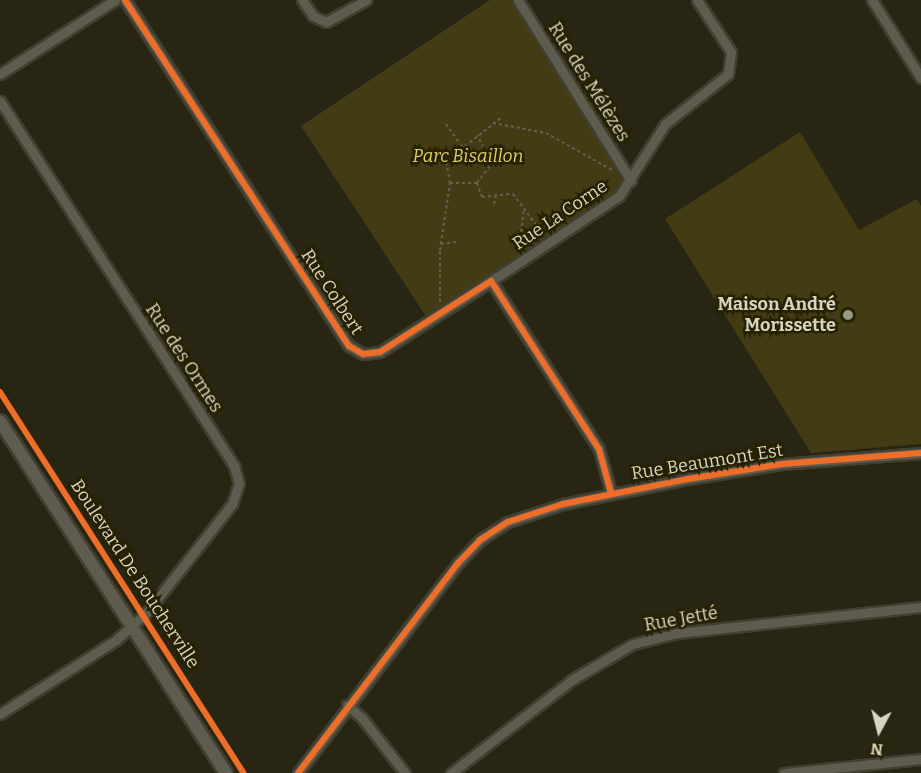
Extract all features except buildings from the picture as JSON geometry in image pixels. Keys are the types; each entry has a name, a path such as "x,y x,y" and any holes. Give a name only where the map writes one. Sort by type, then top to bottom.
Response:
{"street":[{"path":"0,74 115,0"},
{"name":"Rue Colbert","path":"125,0 349,346 363,354 380,352 491,281"},
{"path":"302,0 313,16 326,22 366,0"},
{"name":"Rue des Mélèzes","path":"518,0 631,181"},
{"name":"Rue La Corne","path":"491,281 619,196 631,181 665,124 722,80 732,67 731,52 698,0"},
{"path":"872,0 921,78"},
{"name":"Rue des Ormes","path":"0,101 237,474 238,492 232,504 147,612 131,626 0,714"},
{"path":"491,281 599,450 611,493"},
{"name":"Boulevard De Boucherville","path":"0,421 226,773"},
{"name":"Rue Beaumont Est","path":"298,773 347,705 451,571 480,540 526,514 611,493 782,464 921,453"},
{"name":"Rue Jetté","path":"451,773 573,679 633,644 677,633 921,607"},
{"path":"347,705 362,718 405,773"},
{"path":"784,773 921,759"}],"path":[{"path":"440,314 441,244 450,183 446,161 501,118"},
{"path":"493,123 546,133 614,171"},
{"path":"446,124 462,147"},
{"path":"477,135 492,163 477,183"},
{"path":"450,183 477,183"},
{"path":"477,183 482,197 513,194 550,243"},
{"path":"494,204 496,196"},
{"path":"517,264 524,208"},
{"path":"441,244 456,242"}],"green space":[{"name":"Parc Bisaillon","path":"490,0 518,0 631,181 619,196 429,321 301,126"},
{"path":"800,132 859,230 917,199 921,206 921,444 811,453 665,219"}],"cycle path":[{"path":"125,0 349,346 363,354 380,352 491,281 599,449 611,493"},
{"path":"0,392 244,773"},
{"path":"298,773 458,563 480,540 508,522 563,504 688,479 782,464 921,453"}],"place":[{"name":"Maison André Morissette","path":"848,315"}]}
